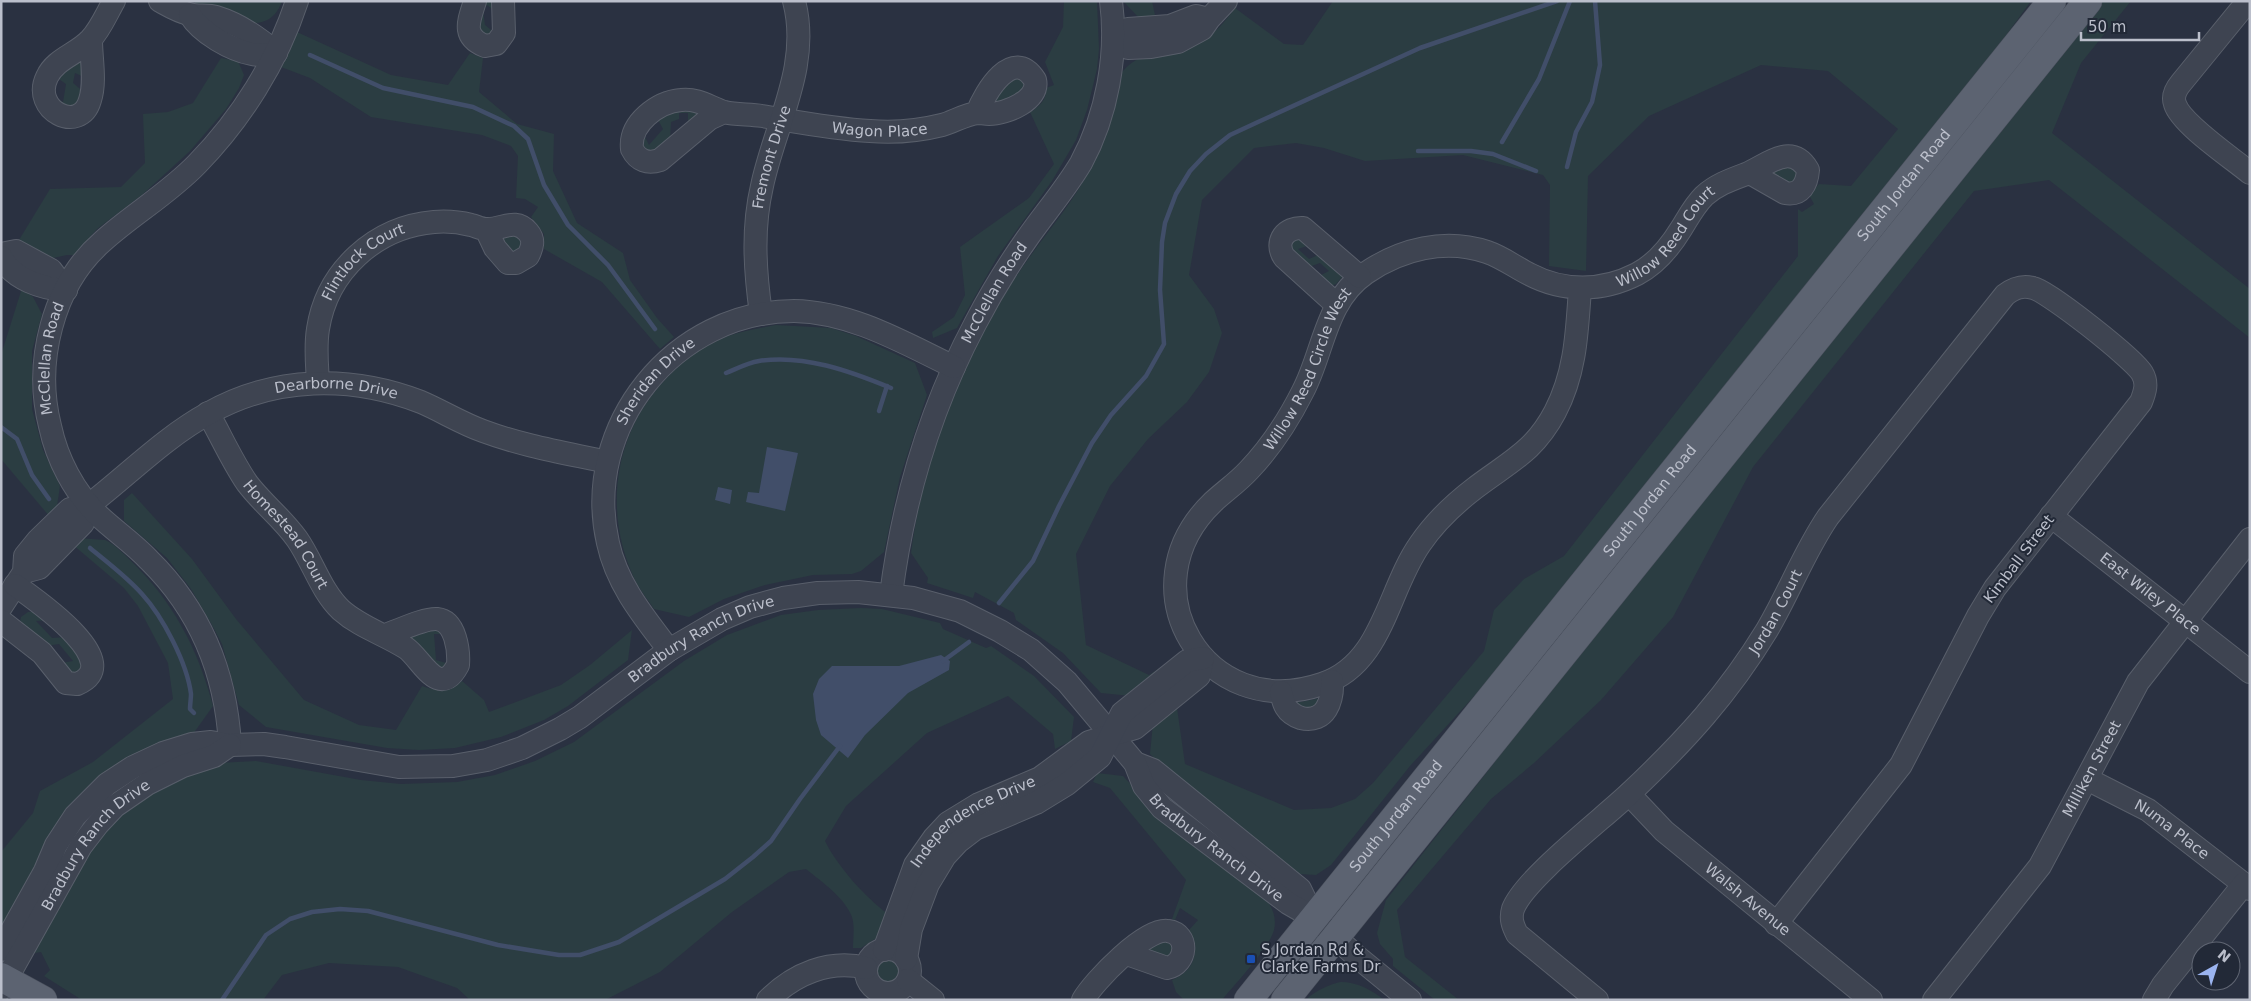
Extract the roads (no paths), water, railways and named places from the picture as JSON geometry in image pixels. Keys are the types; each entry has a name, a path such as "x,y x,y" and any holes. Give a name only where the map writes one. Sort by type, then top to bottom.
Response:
{"main road":[{"name":"South Jordan Road","path":"1248,1000 2052,1"},
{"name":"South Jordan Road","path":"1285,1000 2088,1"},
{"path":"3,982 43,1000"}],"street":[{"path":"90,40 114,1"},
{"path":"160,1 190,15 203,14 216,17 237,26 253,34 276,53"},
{"name":"McClellan Road","path":"230,745 227,711 222,686 208,645 189,610 154,565 89,505 79,492 63,464 51,434 44,378 47,348 55,317 66,290 78,269 100,243 178,182 213,146 245,104 276,53 297,1"},
{"path":"476,1 469,18 468,30 474,40 485,46 496,44 504,32 502,1"},
{"name":"Fremont Drive","path":"761,314 755,255 757,213 766,166 787,104 797,57 798,31 794,1"},
{"name":"McClellan Road","path":"891,594 900,538 915,473 928,430 954,367 975,323 1004,273 1072,178 1087,150 1103,107 1114,39 1111,1"},
{"path":"1114,39 1128,48 1166,45 1197,34 1226,1"},
{"path":"2248,1 2181,83 2174,96 2174,104 2183,118 2250,172"},
{"name":"Wagon Place","path":"724,112 859,130 890,132 930,128 977,113"},
{"name":"Willow Reed Court","path":"1580,288 1617,282 1648,267 1669,247 1704,196 1727,181 1750,173"},
{"name":"Flintlock Court","path":"318,382 316,344 324,304 332,286 343,270 362,251 385,235 412,225 452,222 486,229"},
{"path":"1337,304 1284,257 1280,246 1283,236 1292,228 1303,228 1360,277"},
{"name":"Willow Reed Circle West","path":"1332,681 1305,689 1281,692 1268,691 1243,685 1216,670 1204,658 1187,635 1178,610 1175,575 1182,548 1189,532 1203,512 1249,470 1284,423 1311,375 1321,341 1337,304 1360,277 1402,254 1432,246 1451,246 1487,252 1541,280 1562,286 1580,288"},
{"path":"1,256 16,251 51,270 66,290"},
{"name":"Kimball Street","path":"1776,924 1897,771 1987,600 2012,564 2141,402 2146,382 2142,372 2134,363 2049,295 2033,288 2022,287"},
{"name":"Jordan Court","path":"1598,1000 1517,934 1512,922 1513,910 1518,900 1541,874 1684,741 1721,698 1768,628 1818,533 1837,504 2005,295 2012,289 2022,287"},
{"path":"1281,692 1285,706 1296,716 1311,719 1323,714 1331,701 1332,681 1352,666 1374,642 1396,587 1410,560 1442,517 1479,485 1516,460 1547,426 1566,390 1574,361 1580,288"},
{"name":"Sheridan Drive","path":"669,650 628,593 612,557 604,518 604,488 607,462 615,434 625,412 644,384 662,364 680,348 703,334 738,320 761,314 794,311 837,317 869,328 954,367"},
{"name":"Dearborne Drive","path":"89,505 176,433 208,413 260,391 318,382 352,384 391,392 420,402 496,436 607,462"},
{"name":"Homestead Court","path":"208,413 247,483 293,533 308,556 331,599 359,624 385,635"},
{"path":"1,606 19,579 40,568 82,523 89,505"},
{"name":"East Wiley Place","path":"2051,516 2250,672"},
{"name":"Milliken Street","path":"1934,1000 2040,866 2138,682 2250,539"},
{"path":"1,620 42,653 66,682 77,684 89,677 92,666 91,659 81,642 19,579"},
{"name":"Bradbury Ranch Drive","path":"1,950 45,871 60,838 75,816 96,794 127,770 163,753 200,742 230,745 264,744 399,767 453,766 487,760 522,748 560,730 669,650 722,619 768,602 818,593 858,592 891,594 921,600 960,612 1000,631 1032,650 1061,676 1135,763 1144,786 1162,808 1288,903 1314,918 1335,938 1410,1000"},
{"path":"1111,734 1122,713 1186,661 1204,658"},
{"name":"Independence Drive","path":"907,969 919,881 920,856 948,823 980,804 1008,804 1089,742 1111,734"},
{"name":"Bradbury Ranch Drive","path":"3,982 82,846 98,824 115,806 146,784 183,766 214,756 230,745"},
{"name":"Numa Place","path":"2088,779 2148,810 2247,886"},
{"name":"Walsh Avenue","path":"1629,794 1664,831 1871,1000"},
{"name":"Independence Drive","path":"884,950 919,881"},
{"path":"2154,1000 2169,979 2247,886"},
{"path":"907,969 899,990 886,993 873,988 866,975 866,968 870,957 884,950 894,950 933,1000"},
{"path":"1083,1000 1107,969 1127,954"},
{"path":"768,1000 793,979 814,970 839,965 866,968"}],"water":[{"path":"767,447 798,453 785,511 746,502 748,492 759,493"},
{"path":"718,487 732,490 730,504 715,500"},
{"path":"941,655 950,661 949,670 908,693 865,735 848,758 821,735 816,720 813,694 819,679 832,666 899,666"}],"waterway":[{"path":"999,603 1033,561 1092,443 1111,415 1146,376 1164,344 1160,290 1162,242 1165,223 1176,194 1190,171 1206,154 1230,135 1258,122 1420,48 1557,1"},
{"path":"1502,142 1539,79 1570,1"},
{"path":"1567,167 1576,132 1592,102 1600,65 1595,1"},
{"path":"310,55 383,88 473,107 514,126 528,139 544,185 568,225 608,265 655,329"},
{"path":"1418,151 1471,151 1493,154 1536,171"},
{"path":"726,373 759,361 792,360 843,370 891,388"},
{"path":"879,411 887,386"},
{"path":"1,427 17,439 32,475 49,499"},
{"path":"90,548 136,588 158,615 173,641 185,669 191,694 190,709 194,713"},
{"path":"943,661 969,642"},
{"path":"222,1000 266,935 290,919 312,912 340,909 368,911 498,945 559,955 580,955 619,942 725,879 753,857 771,841 840,746"}],"place":[{"name":"S Jordan Rd & Clarke Farms Dr","path":"1251,959"}]}
